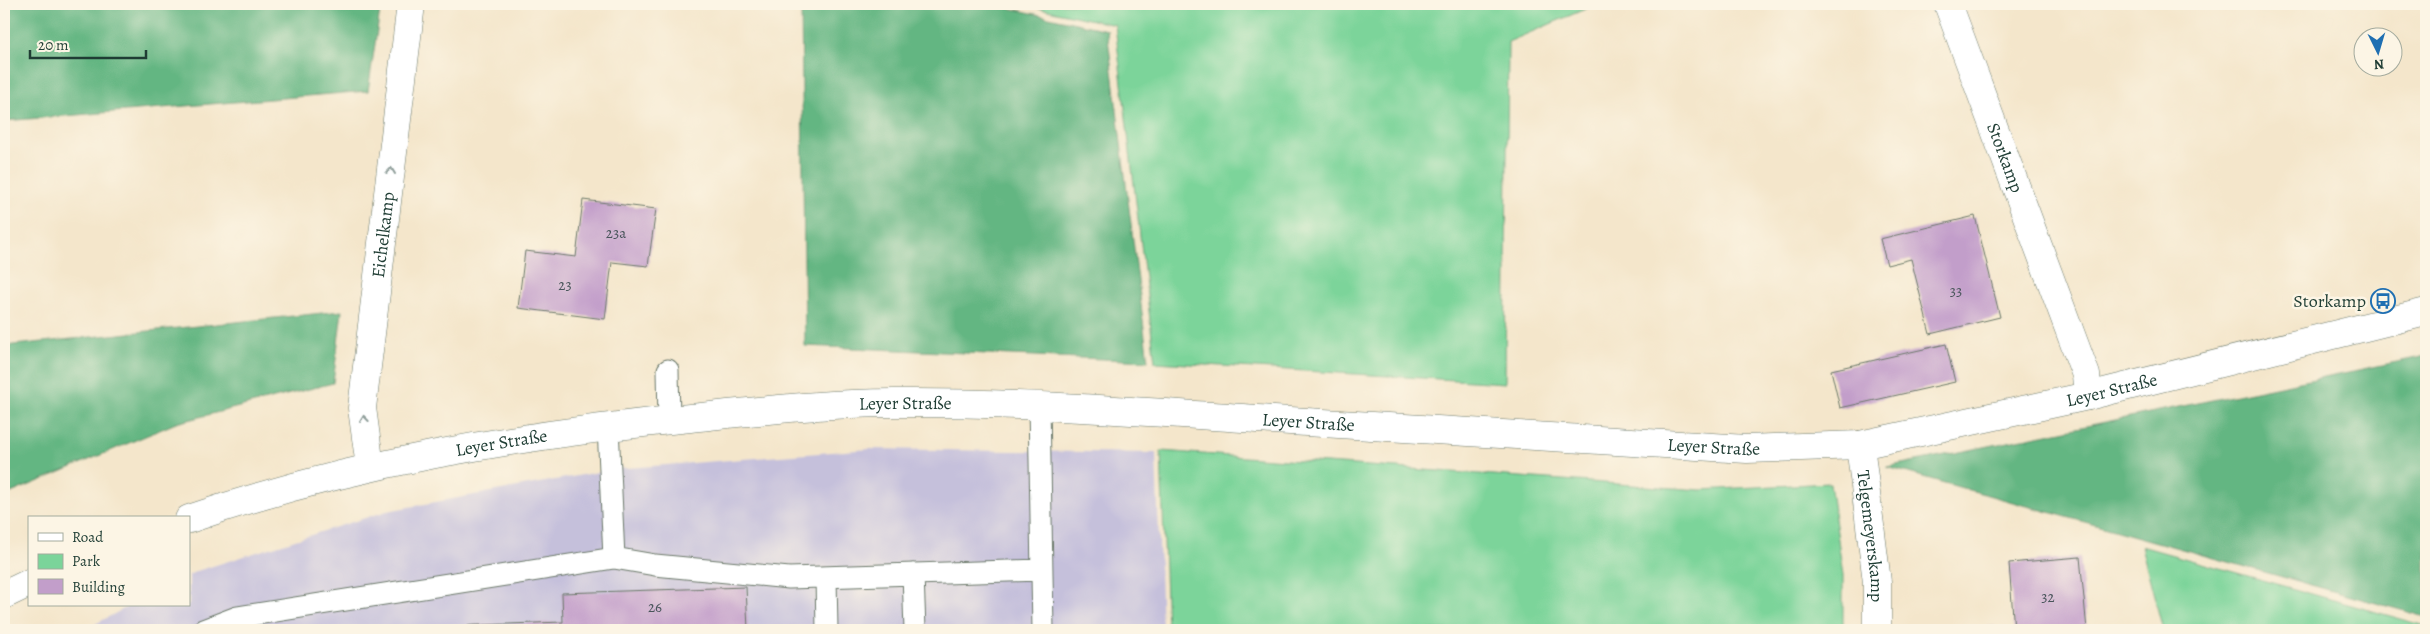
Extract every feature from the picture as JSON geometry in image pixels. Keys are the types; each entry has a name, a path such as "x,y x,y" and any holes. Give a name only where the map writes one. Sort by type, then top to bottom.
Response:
{"street":[{"name":"Eichelkamp","path":"370,467 362,408 411,4"},
{"name":"Storkamp","path":"1948,4 2086,375 2088,396"},
{"name":"Leyer Straße","path":"190,519 243,500 370,467 477,445 608,426 767,410 892,403 1039,405 1746,449 1860,445 2088,396 2426,312"},
{"name":"Telgemeyerskamp","path":"1860,445 1877,582 1877,630"},
{"path":"4,595 28,583"}],"lane":[{"path":"668,370 669,420"},
{"path":"1039,405 1043,630"},
{"path":"608,426 614,558"},
{"path":"203,630 237,617 614,558 654,565 788,578 1042,570"},
{"path":"913,574 915,630"},
{"path":"826,577 827,630"}],"shaded area":[{"path":"870,449 1156,453 1162,630 84,630 129,606 190,606 190,574 197,571 387,511 615,469"}],"green space":[{"path":"4,4 381,4 368,91 4,121"},
{"path":"801,4 991,4 1107,30 1148,361 805,346"},
{"path":"1021,4 1597,4 1508,42 1505,383 1155,362 1115,25"},
{"path":"342,311 333,383 176,423 4,496 4,346"},
{"path":"2426,356 2426,617 1887,467"},
{"path":"1161,451 1701,490 1830,483 1843,575 1843,630 1167,630"},
{"path":"2141,546 2426,626 2426,630 2163,630"}],"building":[{"path":"583,200 656,209 648,266 612,262 605,319 518,308 525,251 576,257"},
{"path":"1975,216 2000,317 1930,334 1911,259 1887,265 1880,239"},
{"path":"1946,344 1955,382 1840,408 1831,370"},
{"path":"2080,557 2087,630 2014,630 2009,563"},
{"path":"746,587 748,630 344,630 563,622 562,593"},
{"path":"1995,626 1996,630 1924,630 1924,629"}],"place":[{"name":"Storkamp","path":"2383,301"}]}
